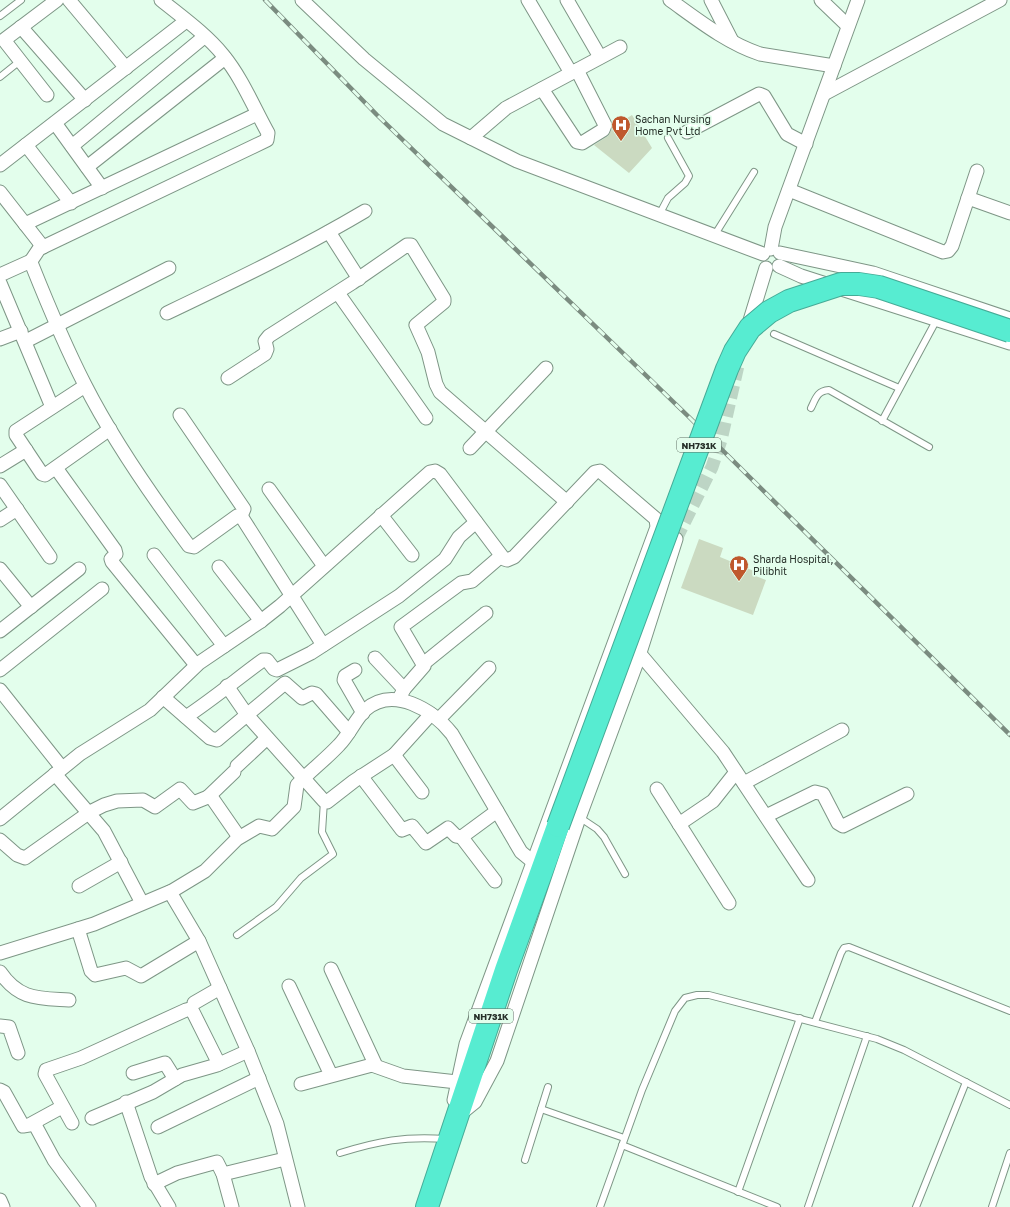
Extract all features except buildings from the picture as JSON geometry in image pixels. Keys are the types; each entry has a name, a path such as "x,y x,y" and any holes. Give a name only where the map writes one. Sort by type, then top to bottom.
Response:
{"highway":[{"name":"NH731K","path":"427,1207 506,970 558,826 727,369 735,351 750,328 769,312 789,301 841,284 859,284 879,287 1010,331"}],"street":[{"path":"47,95 4,40 57,0"},
{"path":"69,0 126,68"},
{"path":"0,275 31,260 39,249 267,140 268,133 225,58 204,37 161,0"},
{"path":"302,0 364,59 437,119 517,162 714,236 771,252 873,273 1010,319"},
{"path":"528,0 574,71 605,125 603,130 582,143 577,142 542,89"},
{"path":"566,0 600,58"},
{"path":"670,0 733,43 760,54 834,66"},
{"path":"711,0 733,43"},
{"path":"821,0 848,26"},
{"path":"858,0 775,227 771,252 762,263 1010,342"},
{"path":"824,94 1000,0"},
{"path":"0,165 186,21"},
{"path":"21,27 85,100"},
{"path":"72,146 204,37"},
{"path":"471,138 506,108 620,47"},
{"path":"87,167 225,58"},
{"path":"687,132 759,94 764,96 787,134 806,144"},
{"path":"25,224 258,114"},
{"path":"55,123 102,188"},
{"path":"26,145 71,203"},
{"path":"789,190 943,252 948,251 952,246 977,171"},
{"path":"0,192 43,247"},
{"path":"968,198 1010,213"},
{"path":"167,313 279,259 365,212"},
{"path":"329,232 359,279"},
{"path":"228,378 265,354 268,349 266,338 359,279 407,245 413,246 444,299 444,302 416,325 428,352 437,388 487,430 567,502"},
{"path":"740,352 773,267 782,260 771,252"},
{"path":"31,260 57,325 85,386 110,429 158,504 189,546 194,546 237,516 241,516"},
{"path":"0,339 23,336 57,325 169,268"},
{"path":"0,283 52,407"},
{"path":"338,292 426,418"},
{"path":"470,448 546,368"},
{"path":"85,386 16,431 16,436 44,475 110,429"},
{"path":"180,415 244,509 241,516"},
{"path":"0,466 26,450"},
{"path":"56,468 115,550 116,554 111,559 112,562 196,665"},
{"path":"0,819 97,742 143,714 196,665 261,622 430,472 435,471 440,474 501,556 504,559 510,560 595,472 600,472 656,519 657,527 532,861 466,1044 454,1096 456,1117"},
{"path":"0,485 50,557"},
{"path":"269,489 324,566"},
{"path":"0,520 17,509"},
{"path":"381,515 412,555"},
{"path":"241,516 323,645"},
{"path":"186,717 211,700 226,686 263,660 267,660 274,670 277,670 304,657 400,596 445,559 459,537 476,522"},
{"path":"456,1117 475,1102 497,1061 579,817 640,654 676,539"},
{"path":"154,555 224,646"},
{"path":"0,953 78,929 170,892 204,871 239,837 259,826 272,829 294,807 295,789 304,778 339,745 363,713 383,700 401,694 423,669 423,664 401,627 461,584 472,581 501,556"},
{"path":"219,567 261,622"},
{"path":"0,569 31,607"},
{"path":"0,631 79,569"},
{"path":"0,670 102,589"},
{"path":"423,664 486,613"},
{"path":"640,654 716,742 808,880"},
{"path":"375,658 401,694 435,717 452,734 521,852 532,861"},
{"path":"226,686 247,715 267,738 324,801 330,801 361,776 394,755 489,668"},
{"path":"355,670 345,676 344,680 363,713"},
{"path":"163,697 210,738 217,740 285,683 302,698 312,693 316,694 349,732"},
{"path":"2,697 104,830 142,903"},
{"path":"679,824 713,801 740,777 842,730"},
{"path":"0,840 17,855 25,858 90,812 104,805 117,801 143,800 157,807 180,789 193,803 208,797 267,738"},
{"path":"394,755 422,792"},
{"path":"361,776 402,830 412,826 426,843 448,828 456,836 463,837 495,881"},
{"path":"657,789 729,903"},
{"path":"766,816 815,792 820,792 823,794 838,823 843,826 906,794"},
{"path":"208,797 212,798 239,837"},
{"path":"463,837 464,833 497,810"},
{"path":"79,886 121,862"},
{"path":"170,892 199,941 259,1078 275,1118 298,1207"},
{"path":"78,929 91,971 95,975 126,968 141,976 199,941"},
{"path":"331,969 376,1066"},
{"path":"0,972 11,987 17,991 39,998 69,1000"},
{"path":"289,986 331,1075"},
{"path":"194,1003 220,988"},
{"path":"72,1123 45,1074 46,1070 81,1058 186,1010 193,1012 219,1064"},
{"path":"0,1026 9,1027 18,1053"},
{"path":"92,1118 126,1102 153,1092 175,1079 219,1064 248,1051"},
{"path":"133,1073 165,1063 175,1079"},
{"path":"301,1084 331,1075 376,1066 403,1076 457,1082"},
{"path":"158,1127 259,1078"},
{"path":"1,1089 22,1124 26,1126 62,1107"},
{"path":"126,1102 154,1184 168,1207"},
{"path":"34,1123 54,1160 89,1207"},
{"path":"223,1174 286,1159"},
{"path":"154,1184 177,1173 215,1162 219,1164 223,1174 232,1207"},
{"path":"0,1200 3,1207"}],"lane":[{"path":"0,16 21,0"},
{"path":"0,77 20,61"},
{"path":"659,215 668,198 685,183 689,176 668,138"},
{"path":"714,236 754,172"},
{"path":"882,421 937,319"},
{"path":"774,334 899,388"},
{"path":"811,408 817,394 822,391 829,390 929,447"},
{"path":"237,935 276,907 301,878 333,854 322,832 324,801"},
{"path":"579,817 597,829 604,837 625,874"},
{"path":"815,1022 841,953 844,948 849,946 1010,1011"},
{"path":"600,1207 642,1090 675,1011 685,998 697,994 709,995 867,1036 904,1050 1010,1105"},
{"path":"738,1192 800,1018"},
{"path":"808,1207 867,1036"},
{"path":"916,1207 966,1082"},
{"path":"525,1160 548,1087"},
{"path":"541,1109 624,1138"},
{"path":"340,1153 375,1142 400,1138 449,1139"},
{"path":"622,1145 777,1207"},
{"path":"992,1207 1010,1153"}],"tunnel":[{"path":"676,539 712,467 721,440 739,361"}],"railway":[{"path":"265,0 377,115 690,418 1010,735"}],"place":[{"name":"Sachan Nursing Home Pvt Ltd","path":"621,142"},
{"name":"Sharda Hospital, Pilibhit","path":"739,582"}]}
